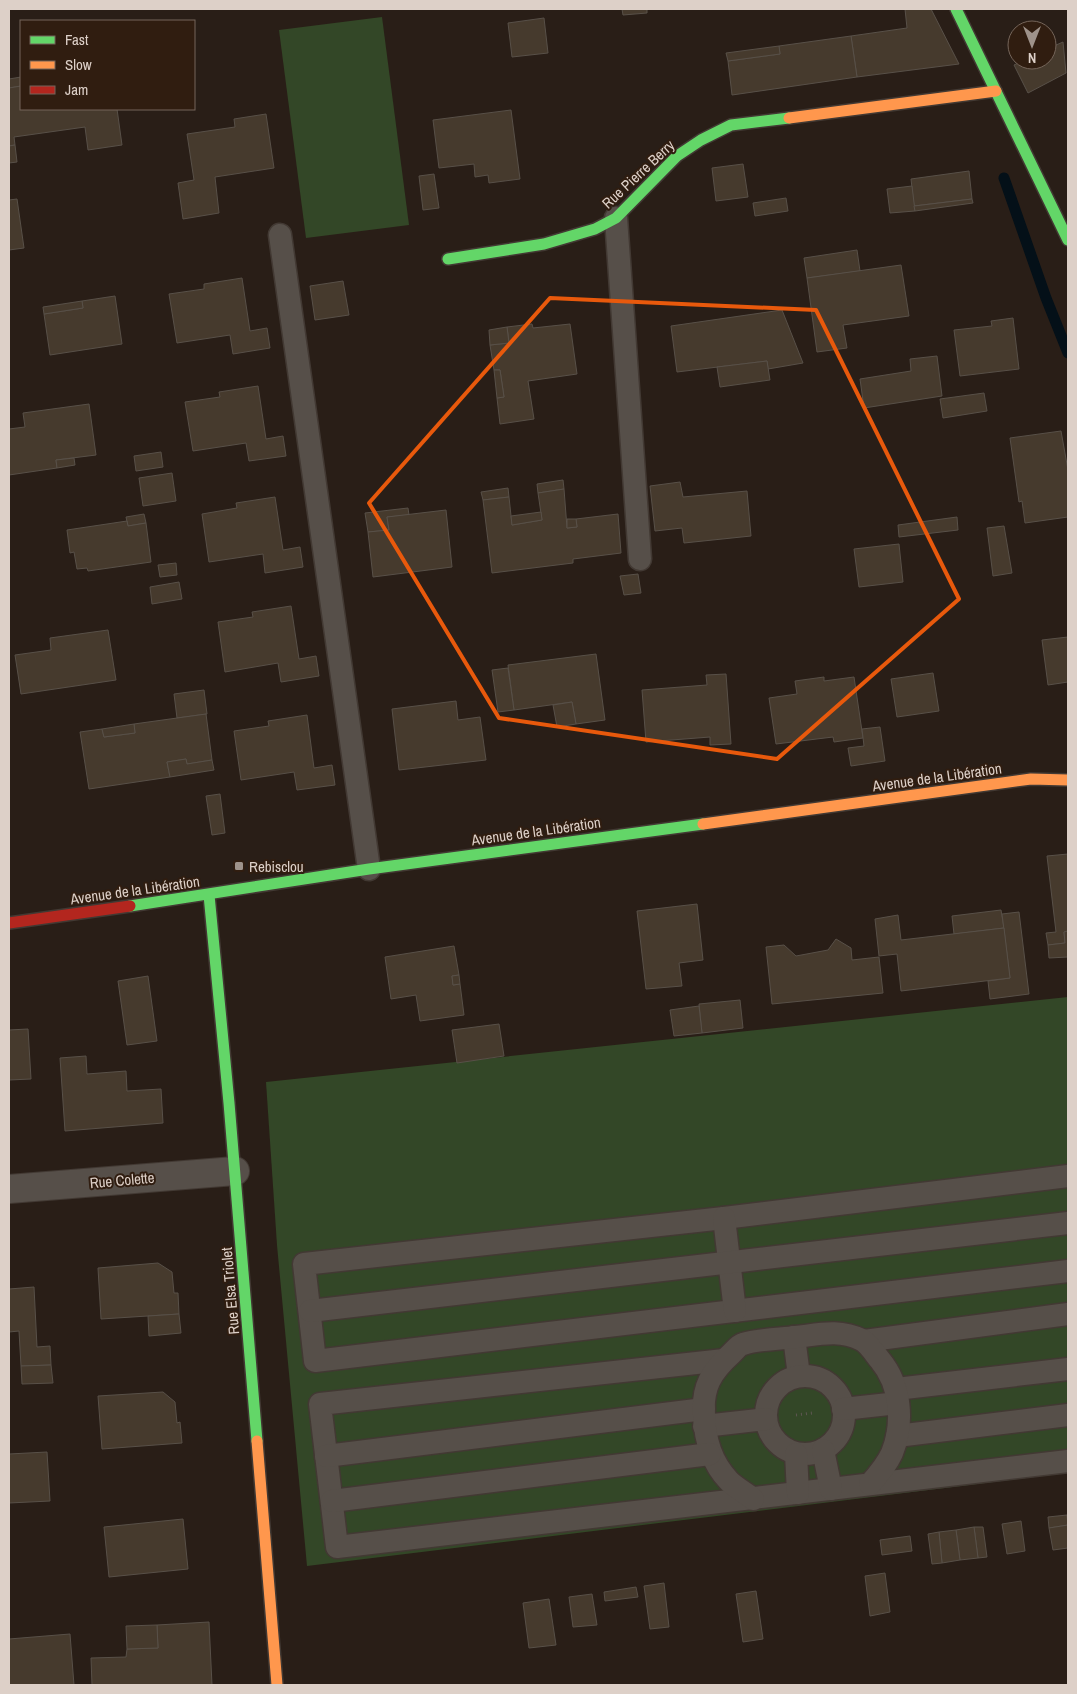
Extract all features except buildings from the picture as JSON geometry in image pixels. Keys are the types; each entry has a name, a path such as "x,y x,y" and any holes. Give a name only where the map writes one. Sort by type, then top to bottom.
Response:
{"street":[{"path":"956,9 1068,240"},
{"name":"Rue Pierre Berry","path":"448,259 544,244 595,229 616,218 677,156 701,140 731,125 996,91"},
{"name":"Avenue de la Libération","path":"9,923 209,895 369,869 1021,781 1068,780"},
{"name":"Rue Elsa Triolet","path":"209,895 277,1685"},
{"name":"Rue Colette","path":"9,1190 234,1171"}],"lane":[{"path":"616,218 640,559"},
{"path":"280,235 369,869"},
{"path":"1068,1176 724,1218 304,1264 315,1361 1068,1272"},
{"path":"724,1218 735,1311"},
{"path":"310,1311 1068,1223"},
{"path":"754,1499 729,1481 710,1454 704,1418 705,1391 711,1375 742,1344 839,1332 864,1341 1068,1314"},
{"path":"794,1337 799,1376"},
{"path":"864,1341 885,1366 897,1396 897,1436 891,1454 870,1484"},
{"path":"724,1360 320,1404 337,1547 1068,1461"},
{"path":"843,1410 897,1396 1068,1369"},
{"path":"799,1376 812,1377 825,1382 836,1391 843,1410 842,1430 834,1441 823,1450 810,1454 796,1454 784,1449 774,1440 767,1428 765,1414 768,1401 775,1389 786,1381 799,1376"},
{"path":"897,1436 1068,1415"},
{"path":"326,1456 704,1418 766,1419"},
{"path":"823,1450 831,1489"},
{"path":"332,1501 710,1454"},
{"path":"796,1454 798,1493"}],"path":[{"path":"766,1419 843,1410"}],"highlighted area":[{"path":"550,298 816,310 959,599 777,759 499,718 369,503"}],"green space":[{"path":"382,17 409,225 306,238 279,30"},
{"path":"1068,997 1068,1473 307,1566 277,1245 266,1082"}],"waterway":[{"path":"1004,178 1046,298 1068,353"}],"traffic: fast":[{"path":"956,9 1068,240"},
{"path":"448,259 544,244 595,229 616,218 677,156 701,140 731,125 789,118"},
{"path":"130,906 369,869 703,824"},
{"path":"209,895 229,1103 257,1441"}],"traffic: slow":[{"path":"789,118 996,91"},
{"path":"703,824 1031,779 1068,780"},
{"path":"257,1441 277,1685"}],"traffic: jam":[{"path":"9,923 130,906"}],"place":[{"name":"Rebisclou","path":"239,866"}]}
